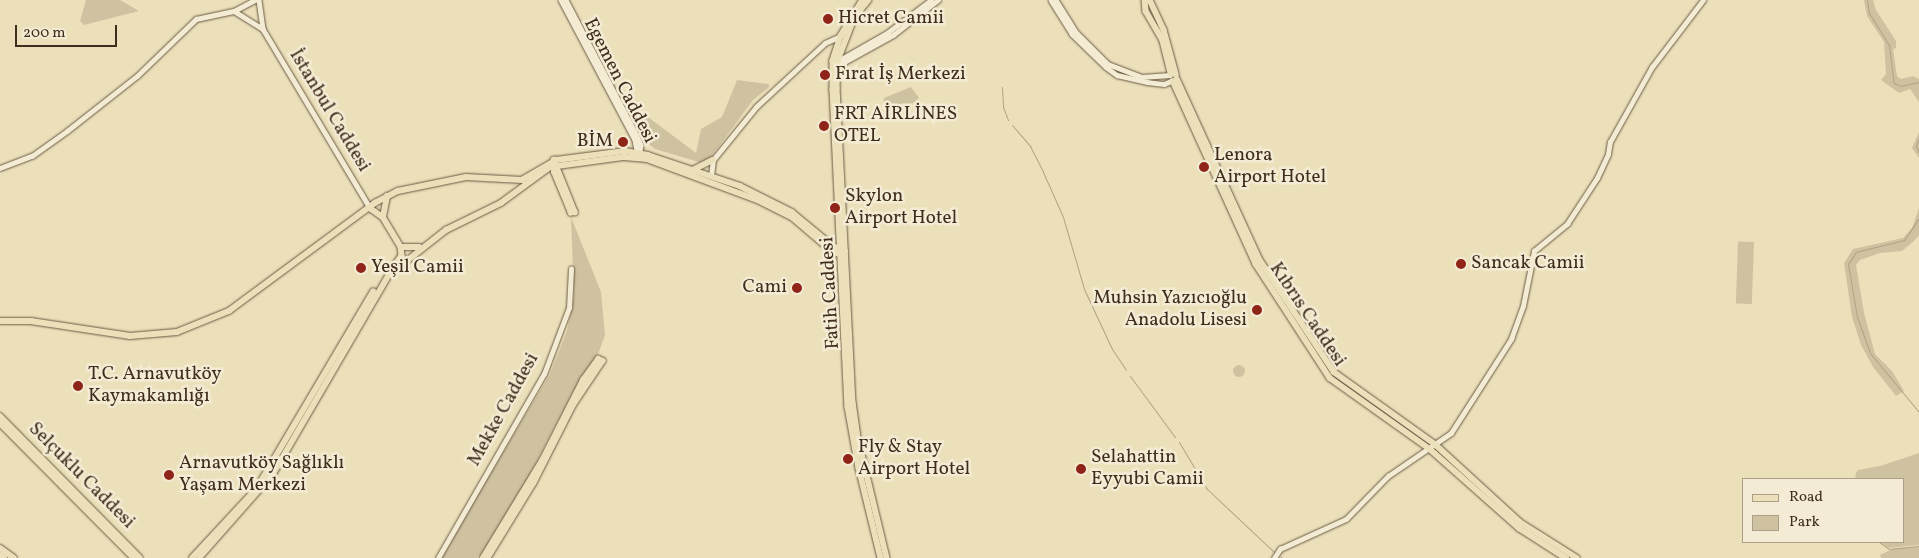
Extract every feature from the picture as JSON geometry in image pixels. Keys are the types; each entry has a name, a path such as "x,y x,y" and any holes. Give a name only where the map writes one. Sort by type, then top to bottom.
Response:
{"highway":[{"path":"0,548 14,558"},
{"path":"0,555 4,558"}],"main road":[{"name":"Fatih Caddesi","path":"863,0 841,36 836,64 842,253 853,402 858,438 887,558"},
{"name":"Fatih Caddesi","path":"836,64 855,17 868,0"},
{"name":"Kıbrıs Caddesi","path":"1145,0 1149,16 1163,40 1173,77 1256,264 1330,378 1428,447 1510,521 1566,558"},
{"path":"1150,0 1164,30 1173,77 1260,260 1334,372 1435,444 1516,518 1577,558"},
{"path":"639,154 753,197 796,220 842,253"},
{"path":"0,321 31,321 130,336 177,332 229,311 387,196 404,189 466,177 528,178 554,164 639,154 711,176 792,212 842,253 848,407 859,468 881,558"},
{"path":"693,170 713,160"},
{"path":"192,558 273,474 378,289 396,267 423,246 514,194 554,164"},
{"path":"554,164 573,212"},
{"path":"506,179 516,185 514,194"},
{"path":"383,217 387,196"},
{"path":"199,558 243,506 262,480 378,282 402,256 401,247 383,217 370,208"},
{"path":"401,247 423,246"},
{"path":"488,558 532,482 571,401 601,360"},
{"name":"Selçuklu Caddesi","path":"0,416 38,459"},
{"name":"Selçuklu Caddesi","path":"0,423 140,558"},
{"path":"483,558 532,482"},
{"name":"Selçuklu Caddesi","path":"94,515 134,558"}],"street":[{"path":"0,168 32,156 67,132 137,76 196,19 234,11 255,0"},
{"path":"259,0 263,30"},
{"name":"Egemen Caddesi","path":"562,0 635,140 639,154"},
{"name":"Egemen Caddesi","path":"566,0 636,134 639,154"},
{"path":"836,64 887,33 931,0"},
{"path":"836,64 893,35 938,0"},
{"path":"1051,0 1072,34 1106,67 1123,76 1147,82 1164,84 1173,77"},
{"path":"1056,0 1075,31 1108,64 1119,70 1142,77 1173,77"},
{"path":"1275,557 1280,549 1346,519 1388,476 1450,433 1512,339 1523,306 1534,251 1567,224 1597,178 1608,154 1610,142 1652,67 1703,0"},
{"path":"234,11 263,30"},
{"name":"İstanbul Caddesi","path":"263,30 370,208"},
{"path":"711,176 713,160 756,107 825,43 841,36"},
{"name":"Mekke Caddesi","path":"438,558 544,374 569,308 571,269"}],"green space":[{"path":"86,0 120,0 139,11 84,25 80,21"},
{"path":"1864,0 1873,0 1876,10 1896,41 1896,48 1893,49 1897,76 1901,79 1913,76 1919,79 1919,102 1910,89 1899,93 1881,80 1886,74 1884,42 1867,16"},
{"path":"737,80 769,84 769,87 753,100 711,157 702,163 655,149 646,142 630,113 636,108 696,153 701,129 722,117"},
{"path":"911,87 919,98 890,122 887,117 884,120 884,98"},
{"path":"1919,132 1919,158 1912,148"},
{"path":"1919,208 1919,235 1914,241 1902,251 1880,253 1860,260 1856,265 1864,313 1875,354 1892,371 1904,391 1896,396 1873,367 1861,345 1852,317 1844,263 1853,249 1903,238 1912,228"},
{"path":"571,217 601,292 605,335 597,357 575,388 532,471 484,551 477,558 440,558 550,374 567,331 574,297"},
{"path":"1738,241 1754,242 1752,304 1736,303"},
{"path":"1237,365 1241,365 1245,371 1241,377 1237,377 1233,373 1233,369"},
{"path":"1919,453 1919,545 1888,548 1882,543 1904,543 1904,478 1855,478 1858,470 1880,466"},
{"path":"1919,547 1919,558 1881,558 1880,555 1895,548"}],"waterway":[{"path":"1867,0 1869,13 1889,45 1894,83 1901,86 1919,82"},
{"path":"1002,87 1003,107 1008,120"},
{"path":"1012,125 1030,146 1043,172 1063,217 1084,289 1112,349 1126,370"},
{"path":"1919,137 1916,146 1919,153"},
{"path":"1919,218 1904,240 1856,252 1848,264 1857,317 1870,353 1919,412"},
{"path":"1130,376 1175,437"},
{"path":"1179,442 1207,489 1274,552"},
{"path":"1880,543 1889,549 1919,546"}],"place":[{"name":"Hicret Camii","path":"828,19"},
{"name":"Fırat İş Merkezi","path":"825,75"},
{"name":"FRT AİRLİNES OTEL","path":"824,126"},
{"name":"BİM","path":"623,142"},
{"name":"Lenora Airport Hotel","path":"1204,167"},
{"name":"Skylon Airport Hotel","path":"835,208"},
{"name":"Sancak Camii","path":"1461,264"},
{"name":"Yeşil Camii","path":"361,268"},
{"name":"Cami","path":"797,288"},
{"name":"Muhsin Yazıcıoğlu Anadolu Lisesi","path":"1257,310"},
{"name":"T.C. Arnavutköy Kaymakamlığı","path":"78,386"},
{"name":"Fly & Stay Airport Hotel","path":"848,459"},
{"name":"Selahattin Eyyubi Camii","path":"1081,469"},
{"name":"Arnavutköy Sağlıklı Yaşam Merkezi","path":"169,475"}]}
